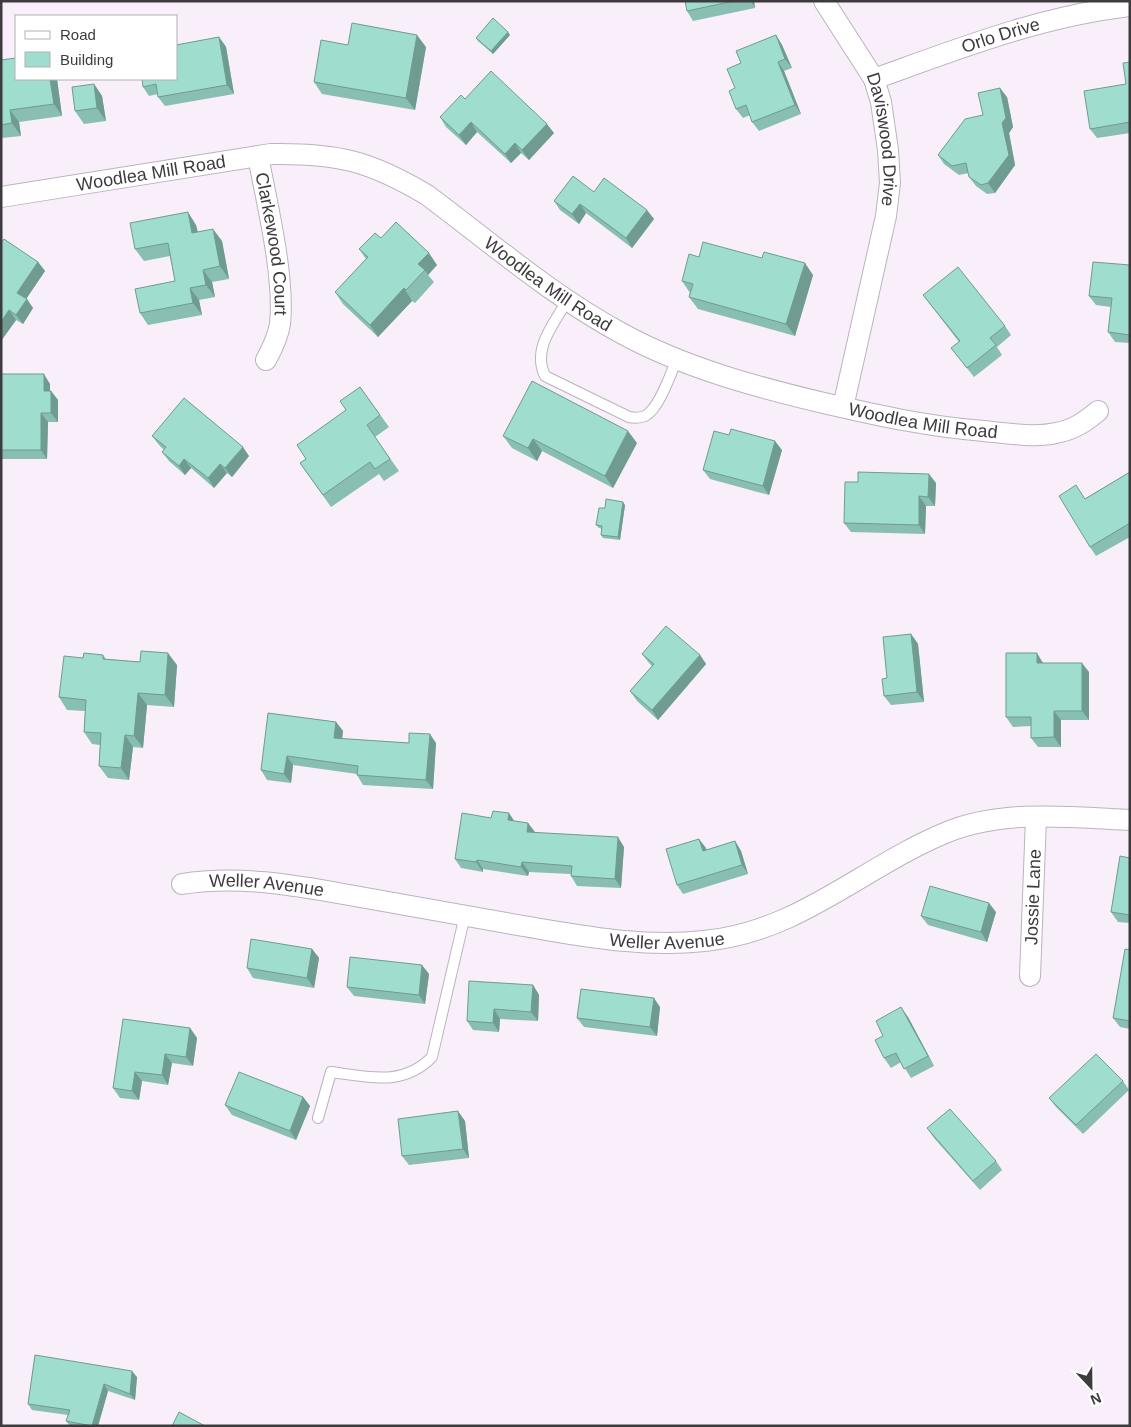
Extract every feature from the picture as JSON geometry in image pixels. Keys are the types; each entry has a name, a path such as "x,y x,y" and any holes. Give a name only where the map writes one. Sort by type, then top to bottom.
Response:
{"street":[{"name":"Daviswood Drive","path":"824,1 874,79 888,150 889,191 886,216 843,407"},
{"name":"Orlo Drive","path":"874,79 1012,30 1064,16 1130,6"},
{"name":"Woodlea Mill Road","path":"1,197 258,156 306,153 335,157 367,164 427,195 567,301 622,334 677,359 754,385 896,420 950,428 1053,434 1070,430 1085,422 1098,410"},
{"name":"Clarkewood Court","path":"258,156 276,256 281,308 280,326 266,360"},
{"name":"Weller Avenue","path":"182,884 237,879 314,889 464,916 628,942 670,944 706,941 747,933 812,908 889,862 945,833 973,823 1001,818 1130,820"},
{"name":"Jossie Lane","path":"1030,976 1036,818"}],"lane":[{"path":"567,301 540,349 539,364 545,376 629,417 639,418 646,416 655,406 677,359"},
{"path":"318,1118 331,1072 381,1079 400,1076 421,1068 432,1057 464,916"}],"building":[{"path":"685,1 734,1 687,11"},
{"path":"493,18 508,32 491,51 476,38"},
{"path":"352,23 417,35 406,98 314,82 321,40 348,45"},
{"path":"776,35 785,59 778,62 795,105 752,122 746,105 736,109 729,91 735,88 727,69 741,63 736,51"},
{"path":"219,37 227,85 158,97 156,84 143,87 142,80 178,80 178,45"},
{"path":"15,58 15,80 50,80 54,104 10,110 12,123 1,125 1,60"},
{"path":"1130,62 1130,122 1090,129 1084,91 1126,84 1123,63"},
{"path":"491,71 547,124 522,150 515,143 505,154 471,122 459,135 440,117 461,95 465,99"},
{"path":"94,84 97,108 75,111 72,87"},
{"path":"1000,88 1006,118 1002,123 1009,155 988,183 981,185 969,177 966,163 952,166 938,155 965,119 983,115 978,93"},
{"path":"573,176 594,192 604,178 647,210 626,238 580,204 572,214 554,201"},
{"path":"188,212 192,233 213,229 220,266 203,270 206,285 190,288 193,303 140,313 135,289 175,281 168,243 135,249 130,223"},
{"path":"396,222 429,253 418,264 425,270 406,290 404,288 370,325 335,292 368,257 359,249 375,233 381,238"},
{"path":"4,239 38,262 17,293 27,299 16,315 9,310 1,322 1,243"},
{"path":"703,242 762,258 764,252 805,263 786,324 689,297 693,284 682,281 689,254 699,257"},
{"path":"1093,262 1130,265 1130,335 1108,332 1112,298 1089,296"},
{"path":"958,267 1005,326 990,338 996,345 967,368 951,348 960,341 923,295"},
{"path":"1,374 44,374 44,391 51,391 51,413 41,413 41,450 1,450"},
{"path":"532,381 628,431 605,476 533,439 528,448 503,436"},
{"path":"360,387 380,415 367,425 390,459 375,469 370,462 323,495 300,463 306,459 297,445 346,410 340,401"},
{"path":"184,398 243,447 225,468 220,464 208,478 184,459 179,466 162,452 166,447 152,436"},
{"path":"731,429 775,441 763,486 703,470 714,431 729,435"},
{"path":"858,472 929,474 928,497 919,496 919,525 844,523 845,482 858,482"},
{"path":"1130,472 1130,523 1090,547 1059,496 1076,485 1085,499"},
{"path":"606,499 623,502 618,537 601,535 602,526 596,525 599,508 605,508"},
{"path":"666,626 700,655 652,710 630,691 654,664 642,654"},
{"path":"911,634 917,692 884,696 882,679 887,678 883,637"},
{"path":"141,651 168,653 165,695 138,693 134,736 125,735 121,768 99,766 101,733 84,732 86,700 59,697 64,656 83,658 84,653 103,655 103,659 140,662"},
{"path":"1006,653 1037,653 1037,663 1082,663 1082,711 1054,711 1054,737 1031,738 1031,717 1006,717"},
{"path":"268,713 336,722 334,738 409,743 409,733 430,734 426,780 357,775 358,766 287,756 284,774 261,770"},
{"path":"493,811 509,813 508,820 528,823 527,832 618,837 615,879 571,876 572,866 522,862 521,867 477,860 476,862 455,859 462,813 491,818"},
{"path":"699,839 703,851 735,841 742,865 677,885 666,849"},
{"path":"1120,856 1130,858 1130,915 1111,912"},
{"path":"930,886 989,903 981,932 921,916"},
{"path":"251,939 312,949 307,978 247,968"},
{"path":"1125,949 1130,950 1130,1021 1113,1018"},
{"path":"350,957 422,965 419,995 347,987"},
{"path":"469,981 533,985 531,1012 494,1009 493,1023 467,1021"},
{"path":"581,989 654,998 650,1027 577,1018"},
{"path":"901,1007 928,1056 904,1069 896,1053 884,1058 875,1040 883,1036 876,1021"},
{"path":"123,1019 190,1028 186,1057 165,1054 162,1075 135,1072 132,1091 113,1088"},
{"path":"1096,1054 1123,1081 1076,1125 1049,1098"},
{"path":"239,1072 303,1097 290,1131 225,1105"},
{"path":"950,1109 996,1161 973,1181 927,1128"},
{"path":"458,1111 463,1149 402,1156 398,1119"},
{"path":"35,1355 132,1371 130,1394 104,1384 92,1426 66,1421 70,1410 28,1404"},
{"path":"179,1412 205,1426 172,1426"}]}
